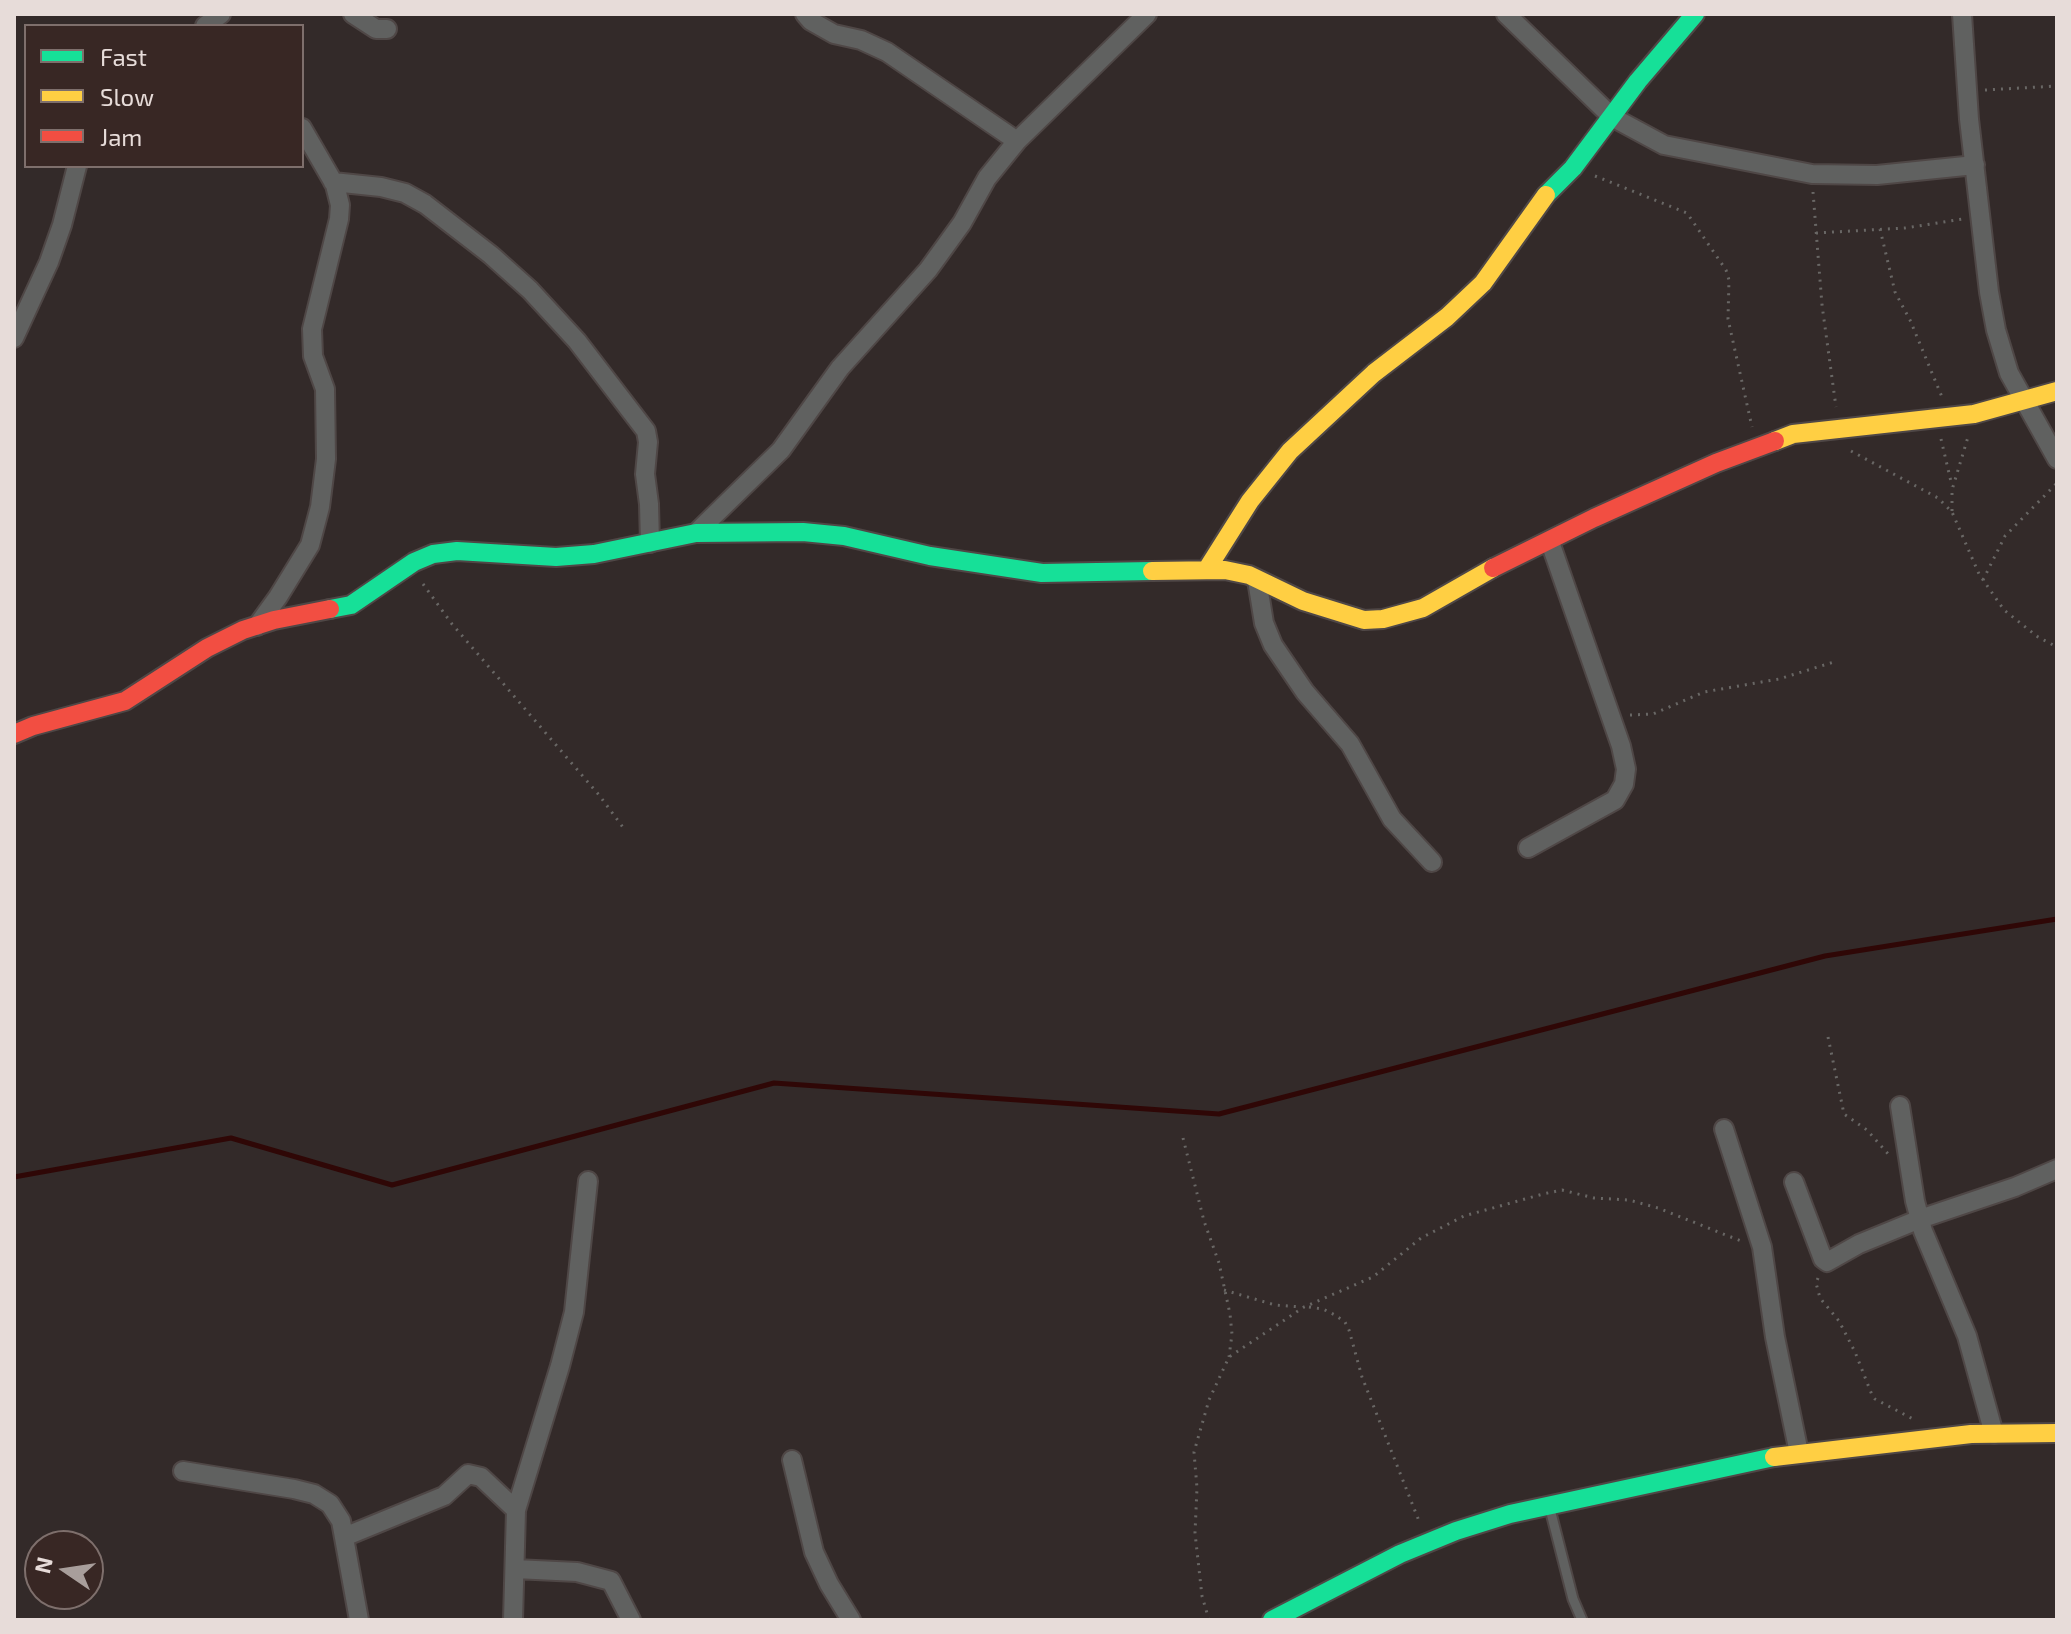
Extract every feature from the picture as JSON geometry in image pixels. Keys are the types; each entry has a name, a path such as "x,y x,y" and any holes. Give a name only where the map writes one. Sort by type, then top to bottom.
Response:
{"street":[{"path":"353,14 376,29 387,29"},
{"path":"805,14 834,34 861,40 887,52 1017,141"},
{"path":"696,533 781,450 840,368 928,270 962,223 987,178 1017,141 1147,14"},
{"path":"1506,14 1612,117 1664,145 1812,174 1877,175 1975,165"},
{"path":"1207,569 1250,501 1290,451 1374,373 1447,317 1483,283 1541,201 1573,168 1638,81 1695,14"},
{"path":"1962,14 1980,215 1989,292 2000,344 2009,373 2057,459"},
{"path":"257,626 310,545 320,507 327,420 325,389 311,345 312,329 340,205 333,182 304,131"},
{"path":"14,338 49,262 76,168"},
{"path":"333,182 381,187 405,193 425,204 530,290 577,341 646,431 645,474 650,543"},
{"path":"14,734 125,701 207,648 257,626 351,605 409,564 433,554 457,551 556,557 594,554 696,533 803,532 844,536 930,556 1042,573 1207,569 1240,573 1303,601 1347,616 1383,619 1423,608 1479,575 1594,518 1716,463 1793,434 1840,436 1943,416 1974,414 2057,391"},
{"path":"1528,848 1615,800 1624,784 1626,769 1550,542"},
{"path":"1257,580 1264,623 1273,645 1305,692 1350,744 1392,819 1432,862"},
{"path":"1900,1106 1920,1219 1967,1336 1994,1434"},
{"path":"1724,1129 1745,1188 1762,1251 1775,1337 1799,1453"},
{"path":"1794,1182 1823,1259 1827,1262 1859,1244 1920,1219 2015,1187 2057,1169"},
{"path":"513,1620 516,1510 574,1312 588,1181"},
{"path":"1272,1620 1318,1594 1430,1542 1510,1514 1799,1453 1935,1437 2057,1432"},
{"path":"792,1460 814,1552 851,1620"},
{"path":"183,1471 314,1494 330,1504 341,1521 359,1620"},
{"path":"344,1537 444,1496 468,1474 481,1477 516,1510"},
{"path":"515,1569 577,1572 611,1581 631,1620"}],"lane":[{"path":"1550,1505 1573,1599 1582,1620"}],"path":[{"path":"1968,90 2057,86"},
{"path":"1573,168 1687,213 1729,275 1728,319 1756,448"},
{"path":"1812,174 1822,305 1840,436 1938,498 1952,512"},
{"path":"1816,233 1954,222 1980,215"},
{"path":"1880,229 1895,292 1910,320 1943,416 1952,512 1963,540 1983,580 2004,610 2038,637 2057,647"},
{"path":"1952,490 1974,414"},
{"path":"1983,580 2005,536 2057,483"},
{"path":"409,564 452,624 599,795 625,830"},
{"path":"1610,715 1653,714 1695,695 1779,679 1837,661"},
{"path":"1828,1037 1844,1114 1867,1130 1910,1176"},
{"path":"1183,1138 1204,1221 1219,1263 1232,1334 1229,1357"},
{"path":"1209,1620 1202,1596 1195,1533 1197,1488 1194,1452 1220,1370 1229,1357 1304,1307 1373,1277 1421,1238 1464,1216 1562,1190 1594,1198 1629,1200 1658,1208 1720,1231 1762,1251"},
{"path":"1823,1259 1817,1290 1839,1321 1872,1395 1905,1413 1935,1437"},
{"path":"1224,1290 1275,1305 1323,1309 1345,1322 1362,1377 1412,1507 1430,1542"}],"waterway":[{"path":"14,1177 231,1138 392,1185 774,1083 1219,1114 1825,956 2057,919"}],"traffic: fast":[{"path":"1546,195 1573,168 1638,81 1695,14"},
{"path":"330,609 351,605 414,562 433,554 457,551 556,557 594,554 696,533 803,532 844,536 930,556 1042,573 1152,571"},
{"path":"1272,1620 1400,1554 1456,1531 1510,1514 1774,1457"}],"traffic: slow":[{"path":"1207,569 1250,501 1290,451 1374,373 1447,317 1483,283 1546,195"},
{"path":"1775,441 1793,434 1974,414 2057,391"},
{"path":"1152,571 1225,570 1249,575 1303,601 1364,620 1383,619 1423,608 1493,568"},
{"path":"1774,1457 1971,1434 2057,1433"}],"traffic: jam":[{"path":"1493,568 1716,463 1775,441"},
{"path":"14,734 125,701 207,648 243,630 274,620 330,609"}]}
